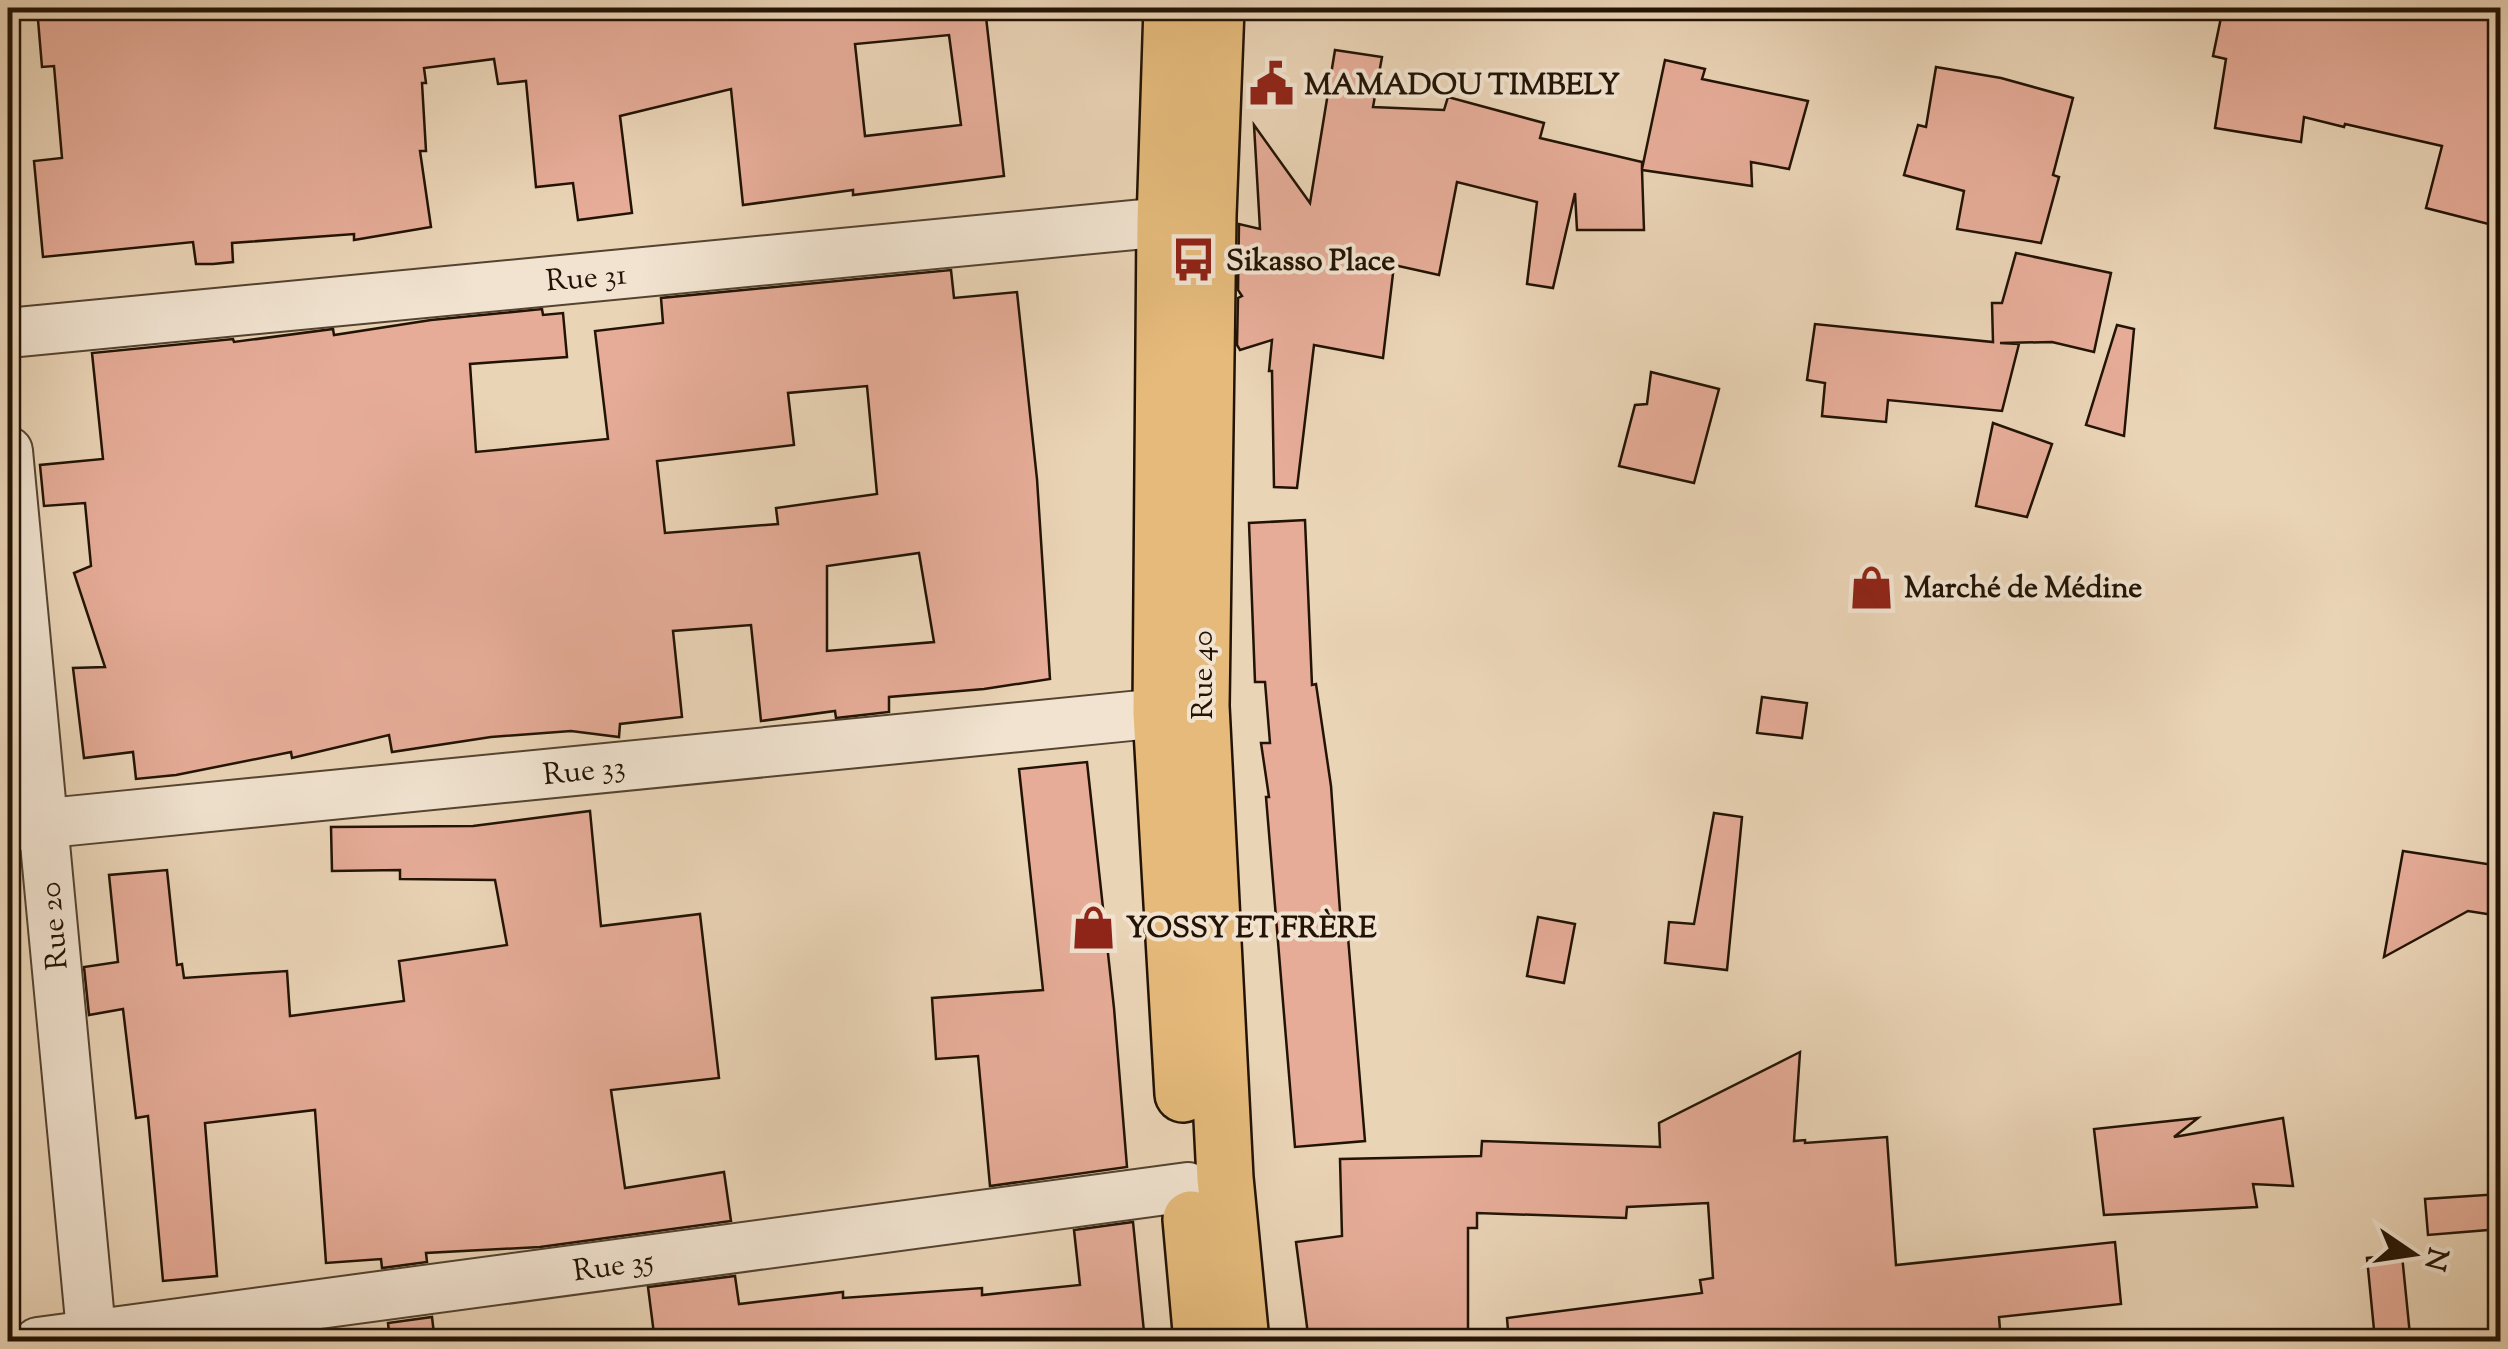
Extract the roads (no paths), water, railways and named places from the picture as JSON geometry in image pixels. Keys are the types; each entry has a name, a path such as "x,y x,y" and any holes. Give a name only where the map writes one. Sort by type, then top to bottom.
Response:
{"main road":[{"name":"Rue 40","path":"1172,8 1165,222 1161,714 1188,1187 1202,1342"},
{"name":"Rue 40","path":"1216,8 1208,216 1201,706 1225,1178 1241,1342"}],"street":[{"name":"Rue 31","path":"8,333 1165,222"},
{"name":"Rue 20","path":"8,451 25,826 91,1338"},
{"name":"Rue 33","path":"25,826 1161,714"},
{"name":"Rue 35","path":"38,1342 91,1338 1188,1187"}],"place":[{"name":"MAMADOU TIMBELY","path":"1271,84"},
{"name":"Sikasso Place","path":"1193,260"},
{"name":"Marché de Médine","path":"1871,587"},
{"name":"YOSSY ET FRÈRE","path":"1093,927"}]}
